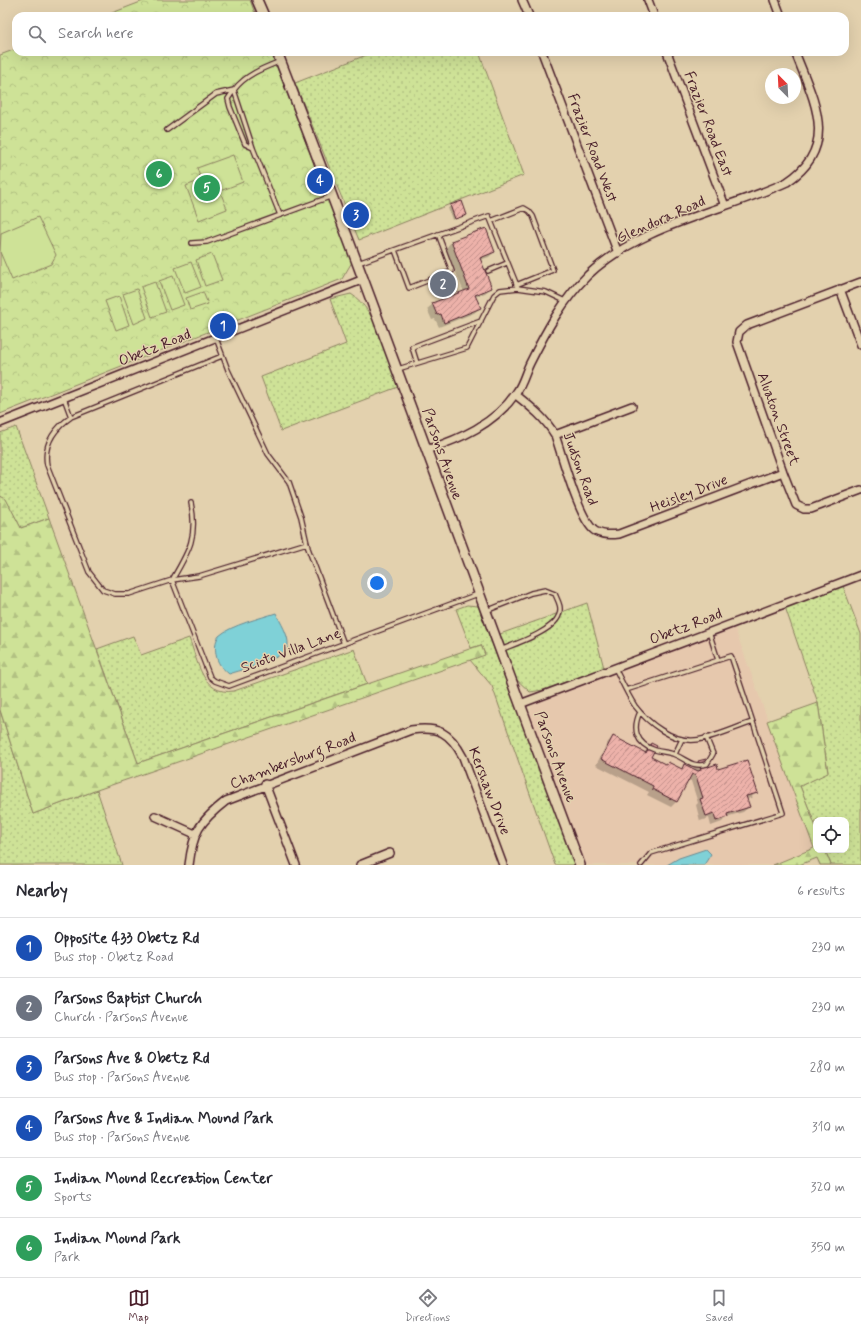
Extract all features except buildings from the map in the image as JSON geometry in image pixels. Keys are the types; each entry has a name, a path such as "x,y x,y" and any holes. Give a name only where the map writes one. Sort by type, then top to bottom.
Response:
{"street":[{"path":"257,0 262,12"},
{"path":"522,0 526,12"},
{"path":"648,0 652,12"},
{"path":"775,0 780,12"},
{"name":"Parsons Avenue","path":"279,56 398,369 478,594 580,865"},
{"name":"Frazier Road West","path":"544,56 618,253"},
{"name":"Frazier Road East","path":"669,56 725,206"},
{"name":"Glendora Road","path":"426,450 454,441 474,431 494,417 516,395 522,386 549,325 566,301 589,275 618,253 658,232 787,182 798,175 814,155 818,142 818,116 796,56"},
{"name":"Obetz Road","path":"0,423 364,279"},
{"path":"861,282 840,290 861,345"},
{"name":"Aluaton Street","path":"840,290 747,325 738,335 738,345 793,500 801,508 808,509 861,490"},
{"name":"Judson Road","path":"516,395 539,414 555,435 583,515 595,530 603,534"},
{"path":"555,435 632,406"},
{"name":"Heisley Drive","path":"603,534 619,534 783,472"},
{"name":"Obetz Road","path":"520,704 861,575"},
{"name":"Chambersburg Road","path":"189,865 195,834 203,822 226,801 266,784 411,730 427,728 443,732"},
{"name":"Kershaw Drive","path":"443,732 456,742 463,757 503,865"},
{"path":"266,784 296,865"},
{"path":"155,816 195,834"},
{"path":"360,865 390,853"}],"lane":[{"path":"253,148 245,144 228,99 240,82 259,70 281,61"},
{"path":"167,130 216,94 234,90"},
{"path":"234,90 253,148 280,215"},
{"path":"192,243 207,242 333,195"},
{"path":"398,369 467,348 494,295 500,290 517,286 553,270 533,216 529,210 524,208 491,221"},
{"path":"358,263 489,216 517,286"},
{"path":"395,250 409,288 452,271 438,234"},
{"path":"488,270 507,263"},
{"path":"517,286 546,292 566,301"},
{"path":"417,363 412,346 481,321"},
{"path":"216,338 222,356 268,454 289,482 301,517 307,543 344,644"},
{"path":"222,356 71,417 59,425 50,437 46,448 45,458 88,572 103,590 115,594 129,594 172,580 199,576 307,543"},
{"path":"64,398 71,417"},
{"path":"172,580 184,560 193,537 195,525 191,502"},
{"name":"Scioto Villa Lane","path":"172,580 210,677 219,683 229,686 478,594"},
{"path":"485,612 545,590 555,594 560,605 559,616 549,627 500,650"},
{"path":"709,632 718,660"},
{"path":"626,690 731,656 783,813 651,853 641,865"},
{"path":"615,668 626,690 640,712 660,728 682,739 696,740 753,722"},
{"path":"640,712 636,721 635,730 637,737 642,744 655,750 675,754 695,766 707,764 712,754 706,737"},
{"path":"675,754 682,739"}],"shaded area":[{"path":"734,626 813,848 773,865 586,865 530,714 531,707 535,703"}],"green space":[{"path":"146,0 250,0 254,12 114,12"},
{"path":"12,50 12,56 273,56 352,262 342,279 0,414 0,55"},
{"path":"364,56 480,56 524,175 359,240 295,83"},
{"path":"233,155 243,182 220,191 227,209 199,220 186,186 201,180 197,168"},
{"path":"38,217 56,255 51,264 12,280 0,252 1,233"},
{"path":"212,254 222,280 205,286 196,260"},
{"path":"191,262 201,287 185,293 175,268"},
{"path":"173,276 184,305 170,310 159,281"},
{"path":"155,282 166,312 152,317 141,287"},
{"path":"137,289 147,318 134,324 123,294"},
{"path":"203,292 208,304 190,310 186,298"},
{"path":"351,294 360,302 375,323 398,387 281,431 261,377 346,344 330,299"},
{"path":"119,296 129,325 116,330 105,301"},
{"path":"16,427 49,518 21,528 6,500 0,496 0,433"},
{"path":"0,496 6,499 21,528 49,518 138,763 481,645 485,655 97,790 33,814 0,710"},
{"path":"843,586 861,634 861,865 831,865 826,853 849,853 849,817 813,817 813,819 800,786 828,772 818,703 785,607"},
{"path":"587,603 604,668 543,690 530,692 515,678 500,634"},
{"path":"467,605 478,606 575,865 555,865 492,686 470,660 485,654 481,645 471,648 456,609"},
{"path":"133,636 141,655 189,638 203,675 215,688 223,691 234,691 354,649 367,684 138,763 97,649"},
{"path":"818,703 828,773 800,786 813,819 813,845 767,721"},
{"path":"0,710 33,814 97,790 122,865 0,865"},
{"path":"813,848 813,853 826,853 831,865 820,865 817,858 799,865 773,865"}],"water":[{"path":"276,613 287,637 288,645 286,650 280,655 253,667 229,674 224,670 217,660 215,649 219,636 238,625"},
{"path":"706,849 711,854 704,865 667,865 679,858"}],"place":[{"name":"Indian Mound Park","path":"159,174"},
{"name":"Parsons Ave & Indian Mound Park","path":"320,181"},
{"name":"Indian Mound Recreation Center","path":"207,188"},
{"name":"Parsons Ave & Obetz Rd","path":"356,215"},
{"name":"Parsons Baptist Church","path":"443,284"},
{"name":"Opposite 433 Obetz Rd","path":"223,326"}]}
